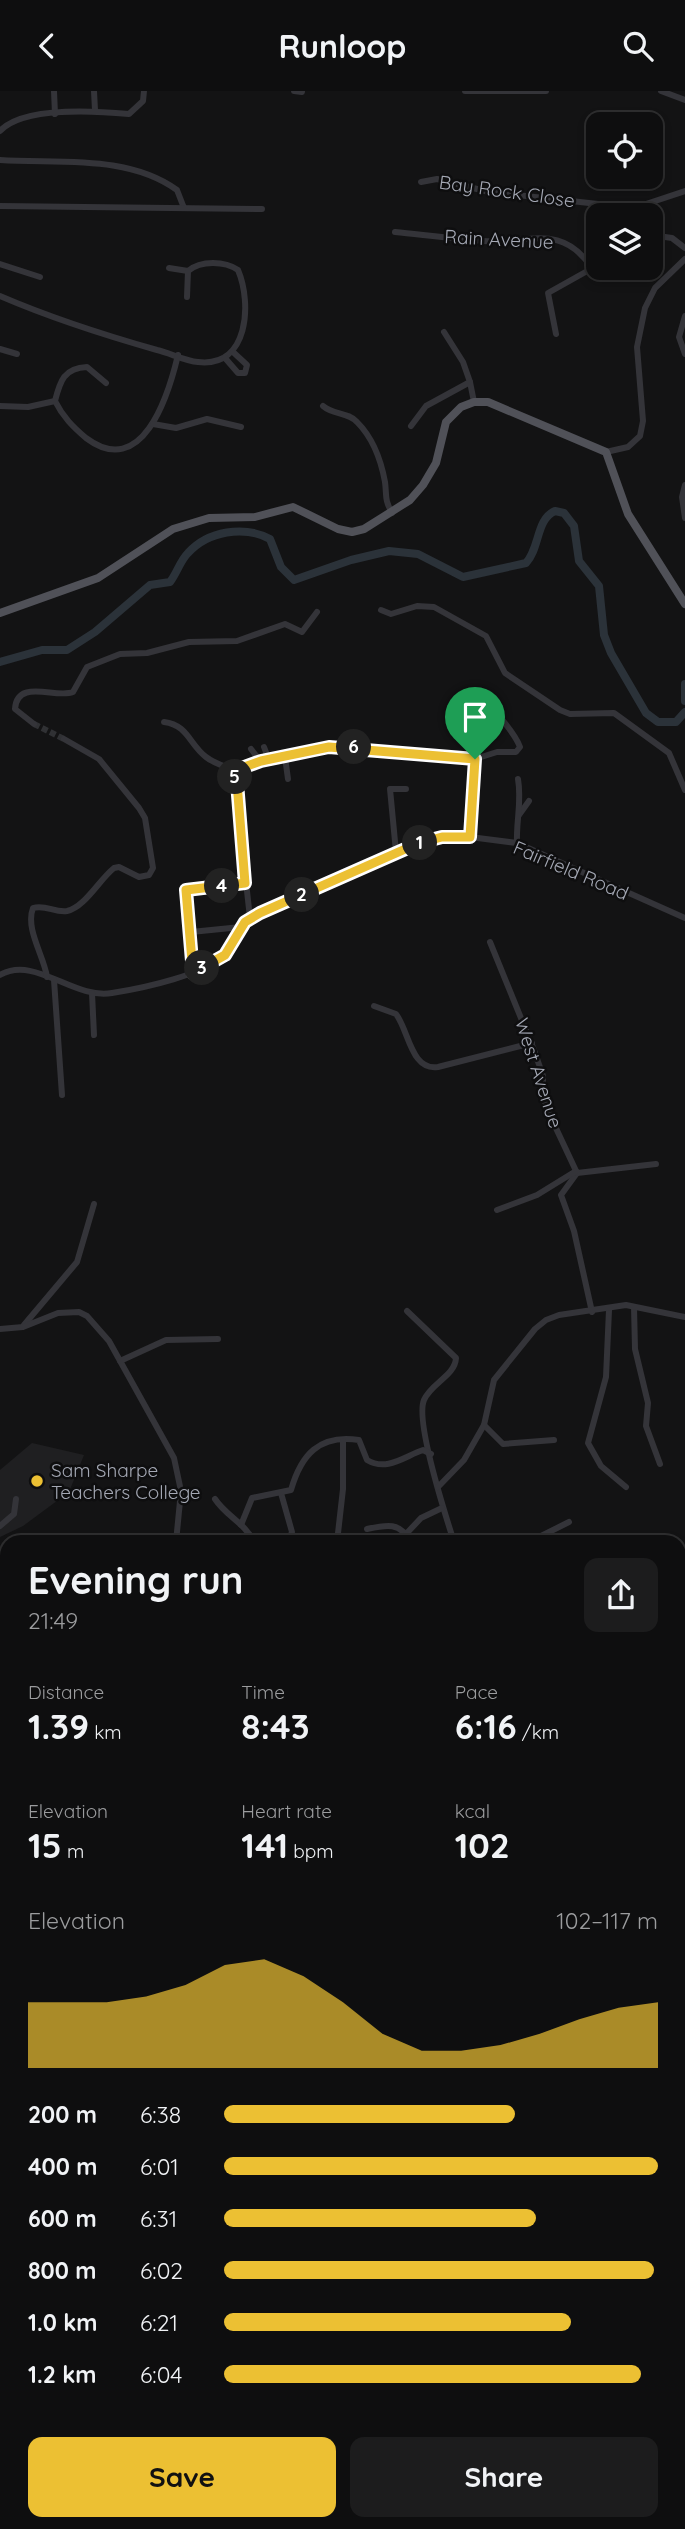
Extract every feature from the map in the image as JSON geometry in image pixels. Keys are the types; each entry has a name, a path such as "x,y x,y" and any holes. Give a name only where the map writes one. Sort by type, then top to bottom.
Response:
{"main road":[{"path":"0,613 98,578 173,529 209,518 256,517 293,507 338,529 352,532 364,529 411,500 432,474 446,422 461,407 474,402 488,402 606,452 628,515 685,604"}],"street":[{"path":"54,91 55,114"},
{"path":"94,91 95,110"},
{"path":"0,131 6,124 21,118 95,110 129,114 143,101 144,91"},
{"path":"294,91 302,92"},
{"path":"465,91 546,91"},
{"path":"661,91 685,100"},
{"path":"0,160 124,167 144,172 177,190 184,208"},
{"name":"Bay Rock Close","path":"421,183 437,179 489,192 589,203"},
{"path":"649,203 685,191"},
{"path":"0,207 262,209"},
{"name":"Rain Avenue","path":"395,232 482,241 542,237 580,250 586,256"},
{"path":"663,237 672,238 685,248"},
{"path":"606,452 628,447 640,436 643,421 637,347 645,308 655,288 685,259"},
{"path":"0,264 40,277"},
{"path":"0,296 45,315 198,362 225,358 233,352 245,325 244,285 238,270 231,265 196,264 188,271 187,297"},
{"path":"170,268 188,271"},
{"path":"556,334 548,293 586,271"},
{"path":"685,316 679,337 685,354"},
{"path":"444,332 463,362 474,402"},
{"path":"0,349 17,354"},
{"path":"225,358 238,373 246,373 247,365 233,352"},
{"path":"55,401 76,430 95,444 111,450 124,450 153,424 178,355"},
{"path":"55,401 64,375 76,367 87,367 106,383"},
{"path":"411,426 426,406 470,382"},
{"path":"0,406 28,407 55,401"},
{"path":"323,406 331,414 355,420 372,439 384,479 384,498 392,513"},
{"path":"153,424 176,428 207,419 242,427"},
{"path":"685,485 682,497 685,518"},
{"path":"381,610 391,614 417,606 433,607 486,636 505,673 564,712 614,713 669,753 685,790"},
{"path":"34,724 15,709 16,702 23,694 37,691 66,694 73,692 82,672 97,663 127,653 147,653 189,642 251,638 285,624 302,632 317,612"},
{"path":"164,722 186,731 196,747 214,763 236,770 269,759 329,747 475,759 497,752 516,752 520,747 515,735 490,707 488,693"},
{"path":"47,978 44,958 31,922 33,908 42,906 68,911 80,904 114,868 119,867 139,877 149,875 153,868 145,818 139,808 99,759 64,739"},
{"path":"264,747 269,759"},
{"path":"250,749 261,761"},
{"path":"285,757 288,779"},
{"path":"470,837 475,759"},
{"path":"236,770 250,918"},
{"path":"517,843 516,823 521,800 518,779"},
{"path":"396,852 390,789 406,789"},
{"path":"518,817 529,801"},
{"name":"Fairfield Road","path":"0,975 22,969 92,993 112,993 193,973 225,955 241,927 250,918 430,839 470,837 517,843 685,918"},
{"path":"193,973 186,890 245,883"},
{"path":"191,932 241,927"},
{"name":"West Avenue","path":"490,942 532,1043 543,1076 543,1095 547,1109 576,1172"},
{"path":"54,980 62,1095"},
{"path":"92,993 94,1035"},
{"path":"374,1006 396,1014 418,1060 426,1067 438,1067 532,1043"},
{"path":"497,1210 537,1195 576,1172 656,1164"},
{"path":"576,1172 561,1195 574,1231 592,1313"},
{"path":"23,1327 77,1262 94,1204"},
{"path":"634,1307 636,1356 648,1403 646,1426 660,1464"},
{"path":"438,1487 464,1460 484,1425 494,1380 534,1329 546,1320 559,1315 634,1307 685,1317"},
{"path":"609,1310 606,1377 588,1443 600,1466 626,1487"},
{"path":"407,1311 456,1358 453,1369 423,1401 424,1429 442,1509 451,1535"},
{"path":"0,1329 23,1327 58,1313 79,1312 87,1316 109,1341 174,1458 180,1491 177,1535"},
{"path":"199,1340 206,1337 218,1339"},
{"path":"120,1361 155,1342 199,1340 209,1343"},
{"path":"484,1425 503,1444 554,1440"},
{"path":"241,1525 252,1498 291,1490 297,1468 312,1449 359,1440 367,1460 378,1465 399,1462 424,1450 431,1454"},
{"path":"338,1535 343,1489 343,1441"},
{"path":"281,1493 291,1535"},
{"path":"0,1526 14,1514 16,1499"},
{"path":"215,1499 225,1513 241,1525 249,1535"},
{"path":"367,1529 390,1525 406,1534 421,1518 442,1509"},
{"path":"544,1535 569,1523"}],"shaded area":[{"name":"Sam Sharpe Teachers College","path":"32,1443 84,1455 69,1492 23,1526 4,1535 0,1535 0,1470"}],"waterway":[{"path":"0,662 42,650 67,650 95,632 150,585 170,582 188,553 216,535 238,531 270,539 281,567 294,580 351,560 389,551 418,554 463,577 526,563 534,550 544,520 555,511 564,513 574,526 579,561 599,586 604,635 611,653 646,713 658,722 676,722 685,712"},
{"path":"685,684 685,701"}],"tunnel":[{"path":"34,724 64,739"}],"place":[{"name":"Sam Sharpe Teachers College","path":"37,1481"}],"route":[{"path":"329,747 357,747 475,759 470,837 430,839 260,913 245,922 225,955 193,973 186,890 245,883 234,774 239,767 314,748 329,747"}]}
